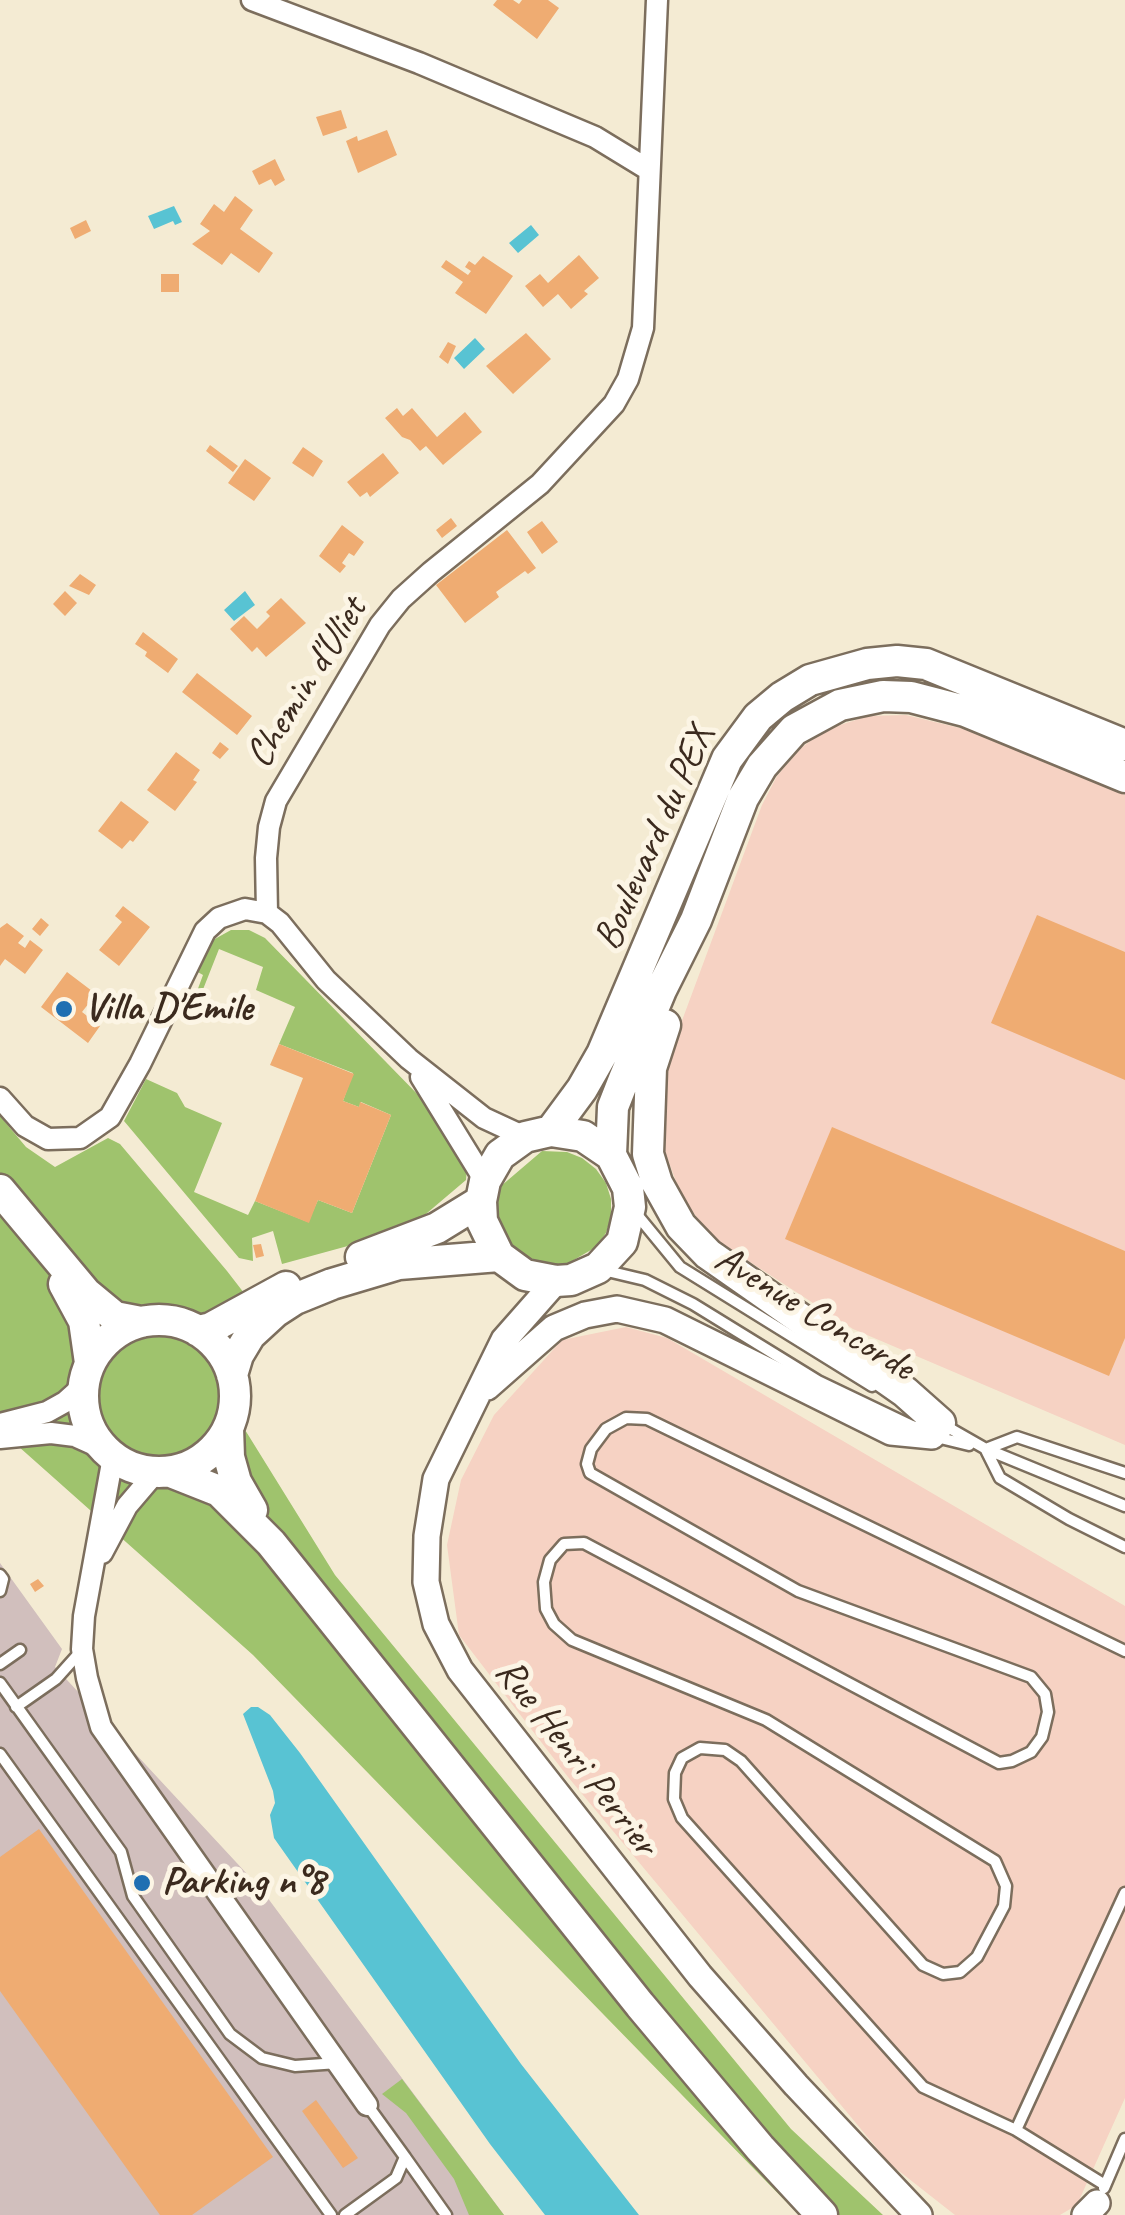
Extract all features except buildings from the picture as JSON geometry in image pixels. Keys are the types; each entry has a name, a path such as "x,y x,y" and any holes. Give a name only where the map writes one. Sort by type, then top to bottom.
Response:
{"main road":[{"name":"Boulevard du PEX","path":"538,1134 582,1089 602,1054 727,760 758,717 782,697 810,680 867,664 926,664 1125,745"},
{"name":"Boulevard du PEX","path":"611,1155 613,1108 660,990 696,920 743,798 762,766 794,730 840,705 883,696 933,701 966,710 1125,777"},
{"path":"696,920 651,1068 648,1154 657,1183 682,1226 708,1254 906,1392 936,1429"},
{"path":"198,1331 211,1328 293,1283 437,1228 482,1191 500,1154 538,1134 583,1136 611,1155 628,1188 630,1207 622,1242 598,1268 570,1280 525,1275 499,1256 488,1240 482,1221 482,1191"},
{"path":"0,1190 44,1246 102,1307 115,1317 180,1324 198,1331 212,1343 232,1376"},
{"path":"44,1246 84,1321 87,1419 108,1453 130,1467 164,1472 219,1492 271,1544 640,2005 822,2215"},
{"path":"271,1544 236,1482 229,1457 232,1376 238,1355 250,1336 296,1299 398,1264 499,1256"},
{"path":"87,1374 103,1345 120,1331 141,1322"},
{"path":"164,1472 205,1457 228,1428"}],"street":[{"path":"252,0 419,62 596,137 649,170"},
{"name":"Chemin d'Uliet","path":"267,913 266,858 276,801 380,625 431,572 540,484 614,404 628,380 643,328 657,0"},
{"path":"0,1098 24,1126 48,1140 80,1138 110,1116 205,931 218,918 245,910 267,913 280,923 326,980 409,1059 484,1118 538,1134"},
{"path":"409,1059 467,1148 482,1191"},
{"name":"Rue Henri Perrier","path":"556,1281 504,1340 436,1479 427,1536 426,1582 436,1624 460,1670 700,1976 919,2215"},
{"path":"480,1394 554,1328 584,1315 617,1309 665,1320 891,1432 936,1429"},
{"path":"0,1424 46,1412 66,1402 87,1374"},
{"path":"0,1438 51,1433 75,1436 108,1453 82,1649 102,1727 367,2105"},
{"path":"95,1563 126,1506 164,1472"},
{"path":"864,2158 936,2215"}],"lane":[{"name":"Avenue Concorde","path":"630,1207 680,1267 936,1429"},
{"name":"Avenue Concorde","path":"598,1268 645,1280 677,1296 818,1380 1125,1506"},
{"path":"1125,1651 647,1419 626,1418 606,1429 591,1448 587,1464 590,1473 798,1590 1031,1677 1045,1694 1048,1712 1042,1736 1031,1752 999,1762 584,1542 564,1544 550,1560 544,1582 546,1609 554,1624 572,1640 766,1720 996,1861 1006,1886 1004,1906 977,1958 960,1972 943,1974 923,1965 742,1761 725,1750 700,1748 682,1758 675,1773 674,1799 682,1818 923,2086 1016,2130 1096,2205 1125,2139"},
{"path":"986,1449 1016,1436 1125,1472"},
{"name":"Avenue Concorde","path":"986,1449 1000,1478 1125,1547"},
{"path":"0,1575 0,1591"},
{"path":"16,1706 56,1679 82,1649"},
{"path":"0,1664 20,1650"},
{"path":"0,1682 121,1852 132,1896 230,2034 262,2058 295,2066 338,2063"},
{"path":"0,1754 331,2215"},
{"path":"1016,2130 1125,1893"},
{"path":"367,2105 446,2215"},
{"path":"345,2215 396,2178 405,2157"}],"shaded area":[{"path":"906,715 964,729 1125,795 1125,1445 853,1329 710,1236 681,1195 660,1138 659,1101 667,1061 762,805 777,776 801,748 825,730 868,716"},
{"path":"626,1327 667,1338 1125,1606 1125,2098 1077,2205 1060,2215 955,2215 890,2164 568,1777 459,1635 447,1545 461,1480 494,1415 562,1340"},
{"path":"0,1563 62,1649 55,1667 261,1889 504,2215 0,2215"}],"green space":[{"path":"231,930 249,930 265,938 427,1104 467,1168 466,1180 420,1219 366,1241 282,1264 273,1231 252,1238 253,1261 239,1258 124,1121 146,1079 177,1093 185,1107 222,1123 194,1192 248,1215 255,1201 308,1222 318,1200 352,1213 391,1115 361,1102 359,1107 343,1101 353,1073 279,1044 295,1007 256,990 263,967 219,949 200,997 196,994 203,975 196,971 213,940"},
{"path":"0,1116 26,1147 55,1167 108,1138 120,1144 227,1271 271,1328 252,1354 242,1425 335,1575 791,2129 883,2215 799,2215 253,1655 0,1430"},
{"path":"542,1151 567,1152 582,1158 606,1183 611,1199 606,1233 596,1247 567,1264 533,1261 507,1241 500,1225 497,1208 501,1186"},
{"path":"402,2079 504,2215 469,2215 454,2179 406,2113 382,2094"}],"water":[{"path":"174,206 182,222 175,225 173,221 154,229 148,216"},
{"path":"531,225 539,235 518,253 509,243"},
{"path":"475,338 485,349 464,369 454,358"},
{"path":"245,591 255,605 234,621 224,610"},
{"path":"251,1707 270,1715 300,1753 521,2064 639,2215 545,2215 490,2144 274,1838 270,1815 275,1803 273,1791 243,1714"}],"place":[{"name":"Villa D'Emile","path":"64,1009"},
{"name":"Parking n°8","path":"142,1883"}]}
